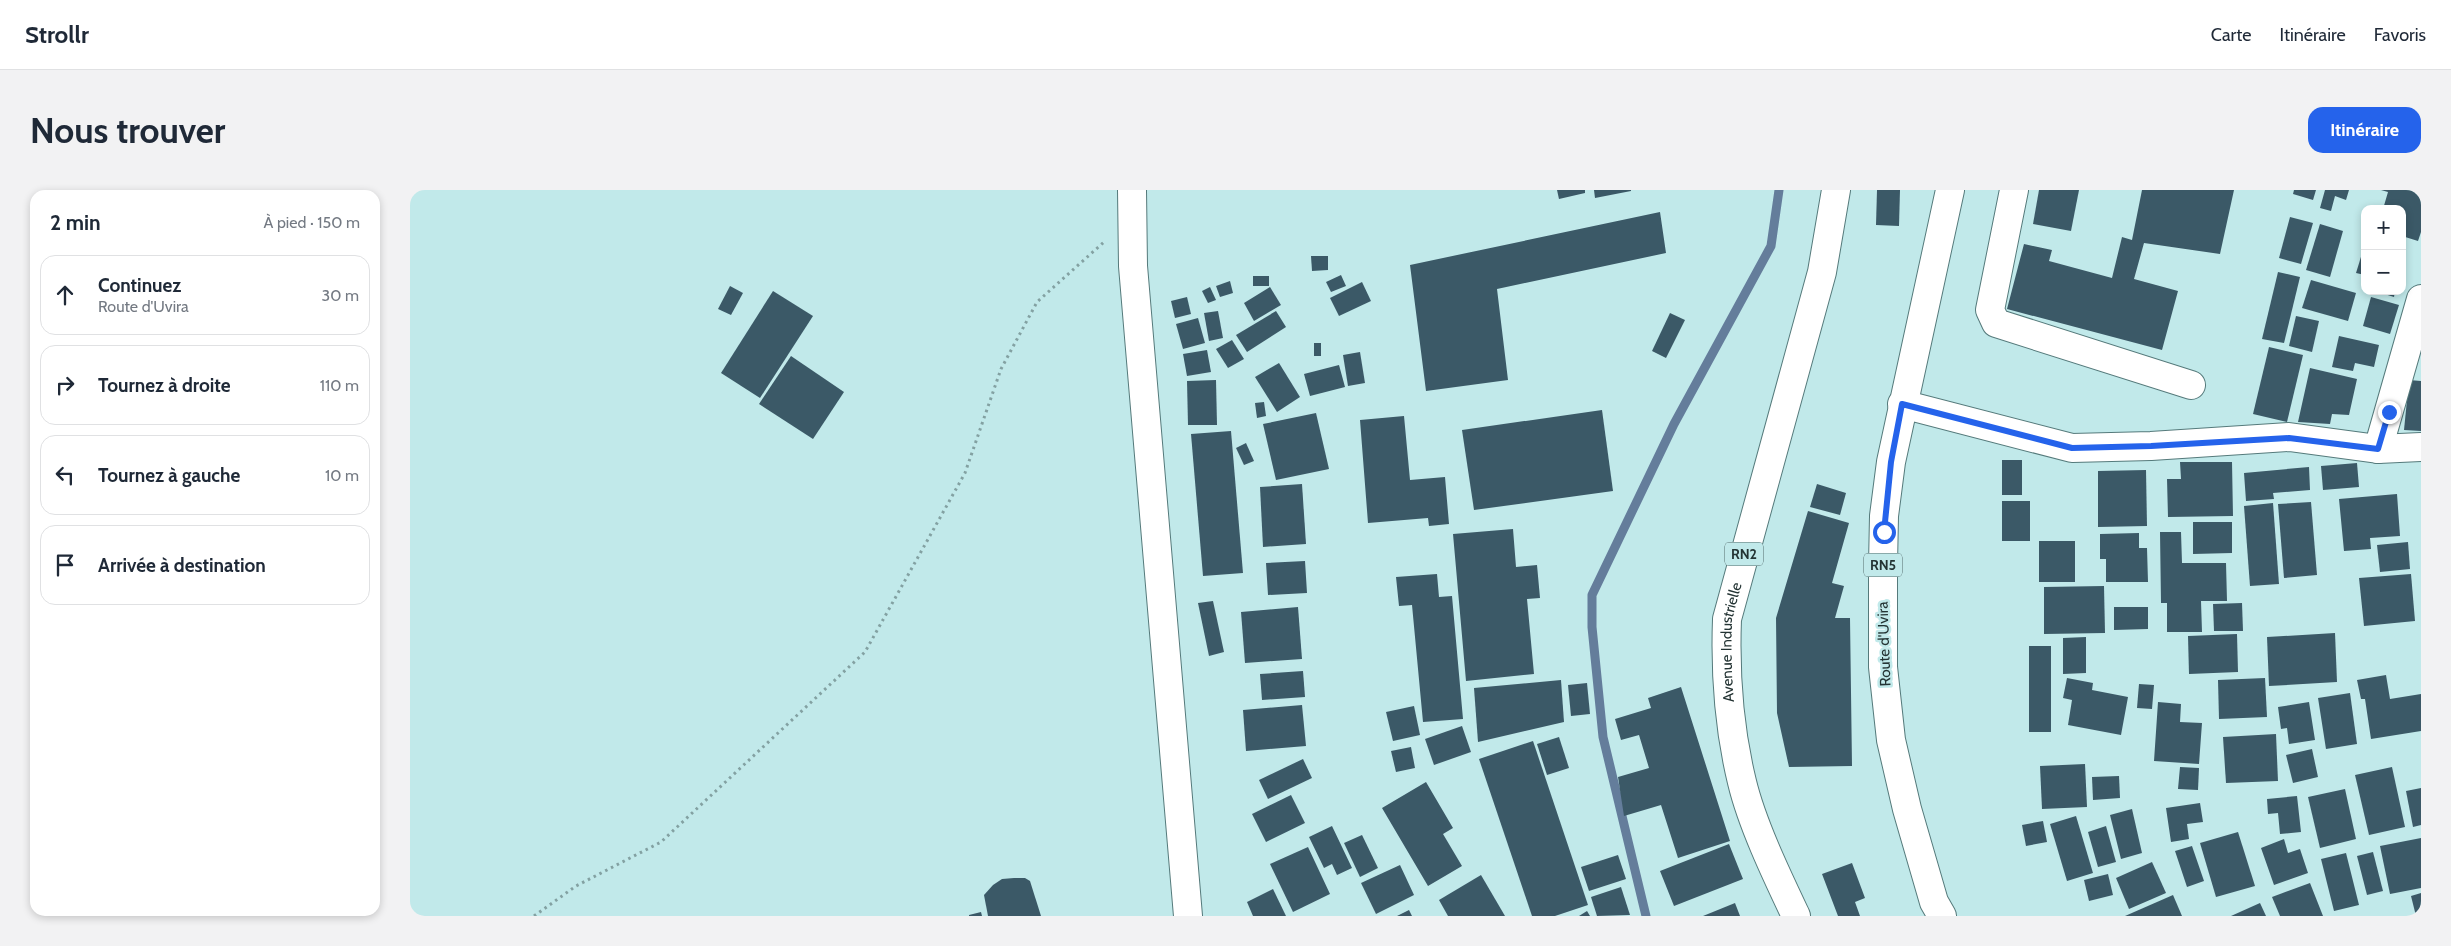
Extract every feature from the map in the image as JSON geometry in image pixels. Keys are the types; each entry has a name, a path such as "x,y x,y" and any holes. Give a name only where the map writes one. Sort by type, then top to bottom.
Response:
{"main road":[{"name":"Avenue Industrielle","path":"1796,916 1756,822 1742,782 1726,669 1727,619 1822,272 1836,190"},
{"name":"Route d'Uvira","path":"1942,916 1934,902 1902,789 1891,740 1883,667 1884,516 1891,462 1902,404 1950,190"},
{"path":"2014,190 1990,310 1996,323 2191,385"},
{"path":"1132,203 1133,266 1188,916"},
{"path":"2378,449 2421,299"},
{"path":"1902,404 2072,448 2151,446 2289,438 2378,449 2421,446"}],"path":[{"path":"534,916 576,886 661,842 865,652 965,473 1001,370 1037,302 1132,203"}],"building":[{"path":"1557,190 1585,190 1585,193 1559,199"},
{"path":"1594,190 1631,190 1631,191 1595,198"},
{"path":"1877,190 1900,190 1899,226 1876,225"},
{"path":"2039,190 2079,190 2071,231 2033,224"},
{"path":"2142,190 2234,190 2220,254 2144,243 2134,279 2178,291 2162,350 2007,309 2024,244 2052,250 2049,261 2112,278 2122,237 2132,240"},
{"path":"2294,190 2316,190 2313,200 2293,194"},
{"path":"2325,190 2349,190 2346,200 2335,196 2331,211 2320,208"},
{"path":"2381,190 2421,190 2421,232 2418,241 2406,237 2406,205 2384,205 2388,192"},
{"path":"1660,212 1666,253 1497,289 1508,380 1426,391 1410,265"},
{"path":"2290,217 2313,223 2301,264 2279,258"},
{"path":"2320,224 2343,231 2330,277 2306,270"},
{"path":"1311,256 1328,256 1328,270 1312,271"},
{"path":"2361,257 2361,274 2356,273"},
{"path":"2278,272 2300,277 2284,343 2262,339"},
{"path":"1341,275 1346,286 1331,292 1326,282"},
{"path":"1253,276 1269,276 1269,286 1253,286"},
{"path":"2311,280 2356,293 2348,321 2302,308"},
{"path":"1230,281 1233,293 1220,297 1216,286"},
{"path":"1362,282 1371,301 1339,316 1330,298"},
{"path":"730,286 743,293 731,315 718,309"},
{"path":"1210,287 1216,300 1208,303 1202,291"},
{"path":"1270,287 1281,305 1254,321 1244,303"},
{"path":"773,291 813,316 760,398 721,373"},
{"path":"1187,297 1191,314 1175,318 1171,301"},
{"path":"2371,297 2399,305 2390,334 2363,326"},
{"path":"1218,311 1223,338 1209,341 1204,313"},
{"path":"1276,311 1286,327 1247,352 1236,335"},
{"path":"1670,313 1685,320 1666,358 1652,351"},
{"path":"2296,316 2319,321 2312,352 2289,346"},
{"path":"1198,318 1205,343 1183,349 1176,324"},
{"path":"2339,336 2379,345 2374,367 2355,363 2353,371 2332,367"},
{"path":"1232,340 1244,359 1228,368 1216,349"},
{"path":"1314,343 1321,343 1321,356 1314,356"},
{"path":"2269,347 2303,355 2287,422 2253,414"},
{"path":"1207,350 1211,372 1187,376 1183,354"},
{"path":"1360,352 1365,383 1348,386 1343,355"},
{"path":"791,356 844,392 813,439 759,404"},
{"path":"1279,363 1300,397 1277,412 1255,377"},
{"path":"1339,365 1345,387 1310,396 1304,374"},
{"path":"2310,368 2357,379 2349,415 2332,414 2330,424 2298,422"},
{"path":"1216,380 1217,425 1188,425 1187,381"},
{"path":"2409,380 2421,381 2421,431 2404,430"},
{"path":"1264,402 1266,416 1257,418 1255,403"},
{"path":"1602,410 1613,491 1474,510 1462,430"},
{"path":"1316,413 1329,469 1276,480 1263,424"},
{"path":"1404,416 1410,480 1445,477 1449,524 1429,526 1428,518 1368,523 1360,420"},
{"path":"1231,431 1243,573 1203,576 1191,434"},
{"path":"1246,443 1254,461 1244,465 1236,448"},
{"path":"2002,460 2022,460 2022,495 2002,495"},
{"path":"2180,462 2232,462 2233,516 2168,517 2167,479 2181,479"},
{"path":"2357,463 2359,487 2323,490 2321,466"},
{"path":"2309,467 2310,490 2273,493 2274,499 2246,501 2244,473"},
{"path":"2146,470 2147,526 2098,527 2098,471"},
{"path":"1302,484 1306,544 1263,547 1260,487"},
{"path":"1817,484 1846,493 1840,515 1810,507"},
{"path":"2397,494 2400,536 2370,538 2371,549 2344,551 2339,499"},
{"path":"2002,501 2030,501 2030,541 2002,541"},
{"path":"2311,502 2317,575 2284,578 2278,504"},
{"path":"2273,503 2279,584 2250,586 2244,506"},
{"path":"1808,511 1849,523 1832,583 1844,586 1835,618 1850,618 1852,766 1789,767 1777,713 1776,618"},
{"path":"2193,522 2232,522 2232,553 2193,554"},
{"path":"1513,529 1516,567 1537,565 1540,598 1527,599 1534,674 1466,681 1453,534"},
{"path":"2160,532 2181,532 2182,563 2226,563 2227,601 2201,601 2202,632 2167,632 2167,603 2161,603"},
{"path":"2139,533 2139,548 2147,548 2148,582 2106,582 2106,559 2100,559 2100,534"},
{"path":"2039,541 2075,541 2075,582 2039,582"},
{"path":"2408,542 2410,569 2380,572 2377,545"},
{"path":"1305,561 1307,593 1268,595 1266,563"},
{"path":"1437,574 1439,597 1452,596 1463,719 1423,722 1412,605 1399,606 1396,577"},
{"path":"2411,574 2415,621 2364,626 2359,578"},
{"path":"2104,586 2105,633 2044,634 2044,587"},
{"path":"1213,601 1224,652 1209,656 1198,603"},
{"path":"2242,603 2243,631 2214,631 2213,604"},
{"path":"1298,607 1302,659 1245,663 1241,612"},
{"path":"2114,607 2148,607 2148,629 2114,630"},
{"path":"2335,633 2337,682 2269,686 2267,637"},
{"path":"2237,634 2238,672 2189,674 2188,636"},
{"path":"2086,637 2086,673 2063,674 2063,638"},
{"path":"2029,646 2051,646 2051,732 2029,732"},
{"path":"1303,671 1305,697 1262,700 1260,674"},
{"path":"2386,675 2390,699 2421,694 2421,731 2371,739 2365,699 2361,699 2357,680"},
{"path":"2067,678 2093,683 2092,690 2128,697 2121,735 2068,725 2072,700 2063,698"},
{"path":"2265,678 2267,717 2219,719 2218,680"},
{"path":"1561,680 1564,722 1478,742 1474,688"},
{"path":"1587,683 1590,714 1571,716 1568,685"},
{"path":"2139,684 2154,685 2152,709 2137,708"},
{"path":"1681,687 1730,841 1678,858 1661,805 1624,816 1618,777 1649,768 1639,735 1621,740 1615,719 1651,708 1648,698"},
{"path":"2350,693 2357,744 2326,749 2318,698"},
{"path":"2158,702 2181,704 2180,722 2202,723 2199,764 2154,761"},
{"path":"2309,702 2315,740 2289,744 2287,728 2281,729 2278,707"},
{"path":"1302,705 1306,746 1246,751 1243,710"},
{"path":"1414,706 1420,735 1393,741 1386,712"},
{"path":"1462,726 1471,752 1434,765 1425,739"},
{"path":"2276,734 2278,781 2226,783 2223,737"},
{"path":"1559,737 1569,768 1547,775 1537,744"},
{"path":"1533,741 1588,905 1555,916 1532,916 1479,759"},
{"path":"1411,747 1415,768 1396,772 1391,751"},
{"path":"2312,749 2318,777 2293,783 2286,755"},
{"path":"1303,759 1312,778 1268,799 1259,780"},
{"path":"2085,764 2087,807 2042,809 2040,766"},
{"path":"2180,767 2199,768 2198,790 2178,789"},
{"path":"2392,767 2405,827 2369,835 2355,775"},
{"path":"2119,776 2120,798 2093,800 2092,777"},
{"path":"1426,782 1453,828 1443,834 1462,866 1428,886 1382,808"},
{"path":"2421,788 2421,825 2413,827 2406,791"},
{"path":"2345,789 2356,839 2320,848 2308,797"},
{"path":"1291,795 1305,823 1266,842 1252,814"},
{"path":"2297,796 2301,832 2280,834 2278,813 2268,814 2267,799"},
{"path":"2200,803 2203,822 2187,824 2189,839 2171,842 2166,808"},
{"path":"2132,809 2142,853 2121,859 2110,815"},
{"path":"2076,816 2093,873 2067,881 2050,824"},
{"path":"2043,821 2047,842 2026,846 2022,825"},
{"path":"1332,826 1352,868 1337,875 1332,864 1324,868 1309,837"},
{"path":"2106,826 2116,862 2098,867 2088,832"},
{"path":"2238,832 2255,886 2216,897 2200,843"},
{"path":"1362,835 1378,868 1360,877 1344,843"},
{"path":"2421,838 2421,888 2390,894 2380,846"},
{"path":"2284,839 2288,853 2300,849 2308,873 2274,885 2261,848"},
{"path":"1729,844 1743,879 1674,906 1660,871"},
{"path":"2192,846 2204,881 2187,887 2175,851"},
{"path":"1308,847 1330,894 1293,912 1270,864"},
{"path":"2373,852 2383,891 2367,895 2357,856"},
{"path":"2346,853 2359,905 2334,911 2321,859"},
{"path":"1618,855 1626,879 1589,891 1581,867"},
{"path":"2152,862 2166,893 2129,909 2116,878"},
{"path":"1852,863 1865,898 1855,902 1860,916 1838,916 1822,874"},
{"path":"1400,865 1414,895 1376,914 1361,883"},
{"path":"2108,874 2113,895 2089,901 2084,880"},
{"path":"1481,875 1505,916 1448,916 1439,900"},
{"path":"1025,878 1030,881 1041,916 988,916 984,895 1002,879"},
{"path":"2310,883 2323,916 2280,916 2272,897"},
{"path":"1621,887 1630,915 1597,916 1591,897"},
{"path":"1273,889 1286,916 1253,916 1247,902"},
{"path":"2421,893 2421,916 2416,916 2411,896"},
{"path":"2173,895 2182,916 2125,916"},
{"path":"1735,903 1740,916 1703,916"},
{"path":"2260,903 2266,916 2231,916"},
{"path":"1409,910 1412,916 1397,916"},
{"path":"1587,911 1590,916 1579,916"},
{"path":"981,912 982,916 969,916 969,915"}],"waterway":[{"path":"1646,916 1603,737 1592,627 1592,595 1674,424 1771,246 1779,190"}],"route":[{"path":"1884,532 1884,516 1891,462 1902,404 2072,448 2151,446 2210,441 2289,438 2378,449 2389,412"}]}
